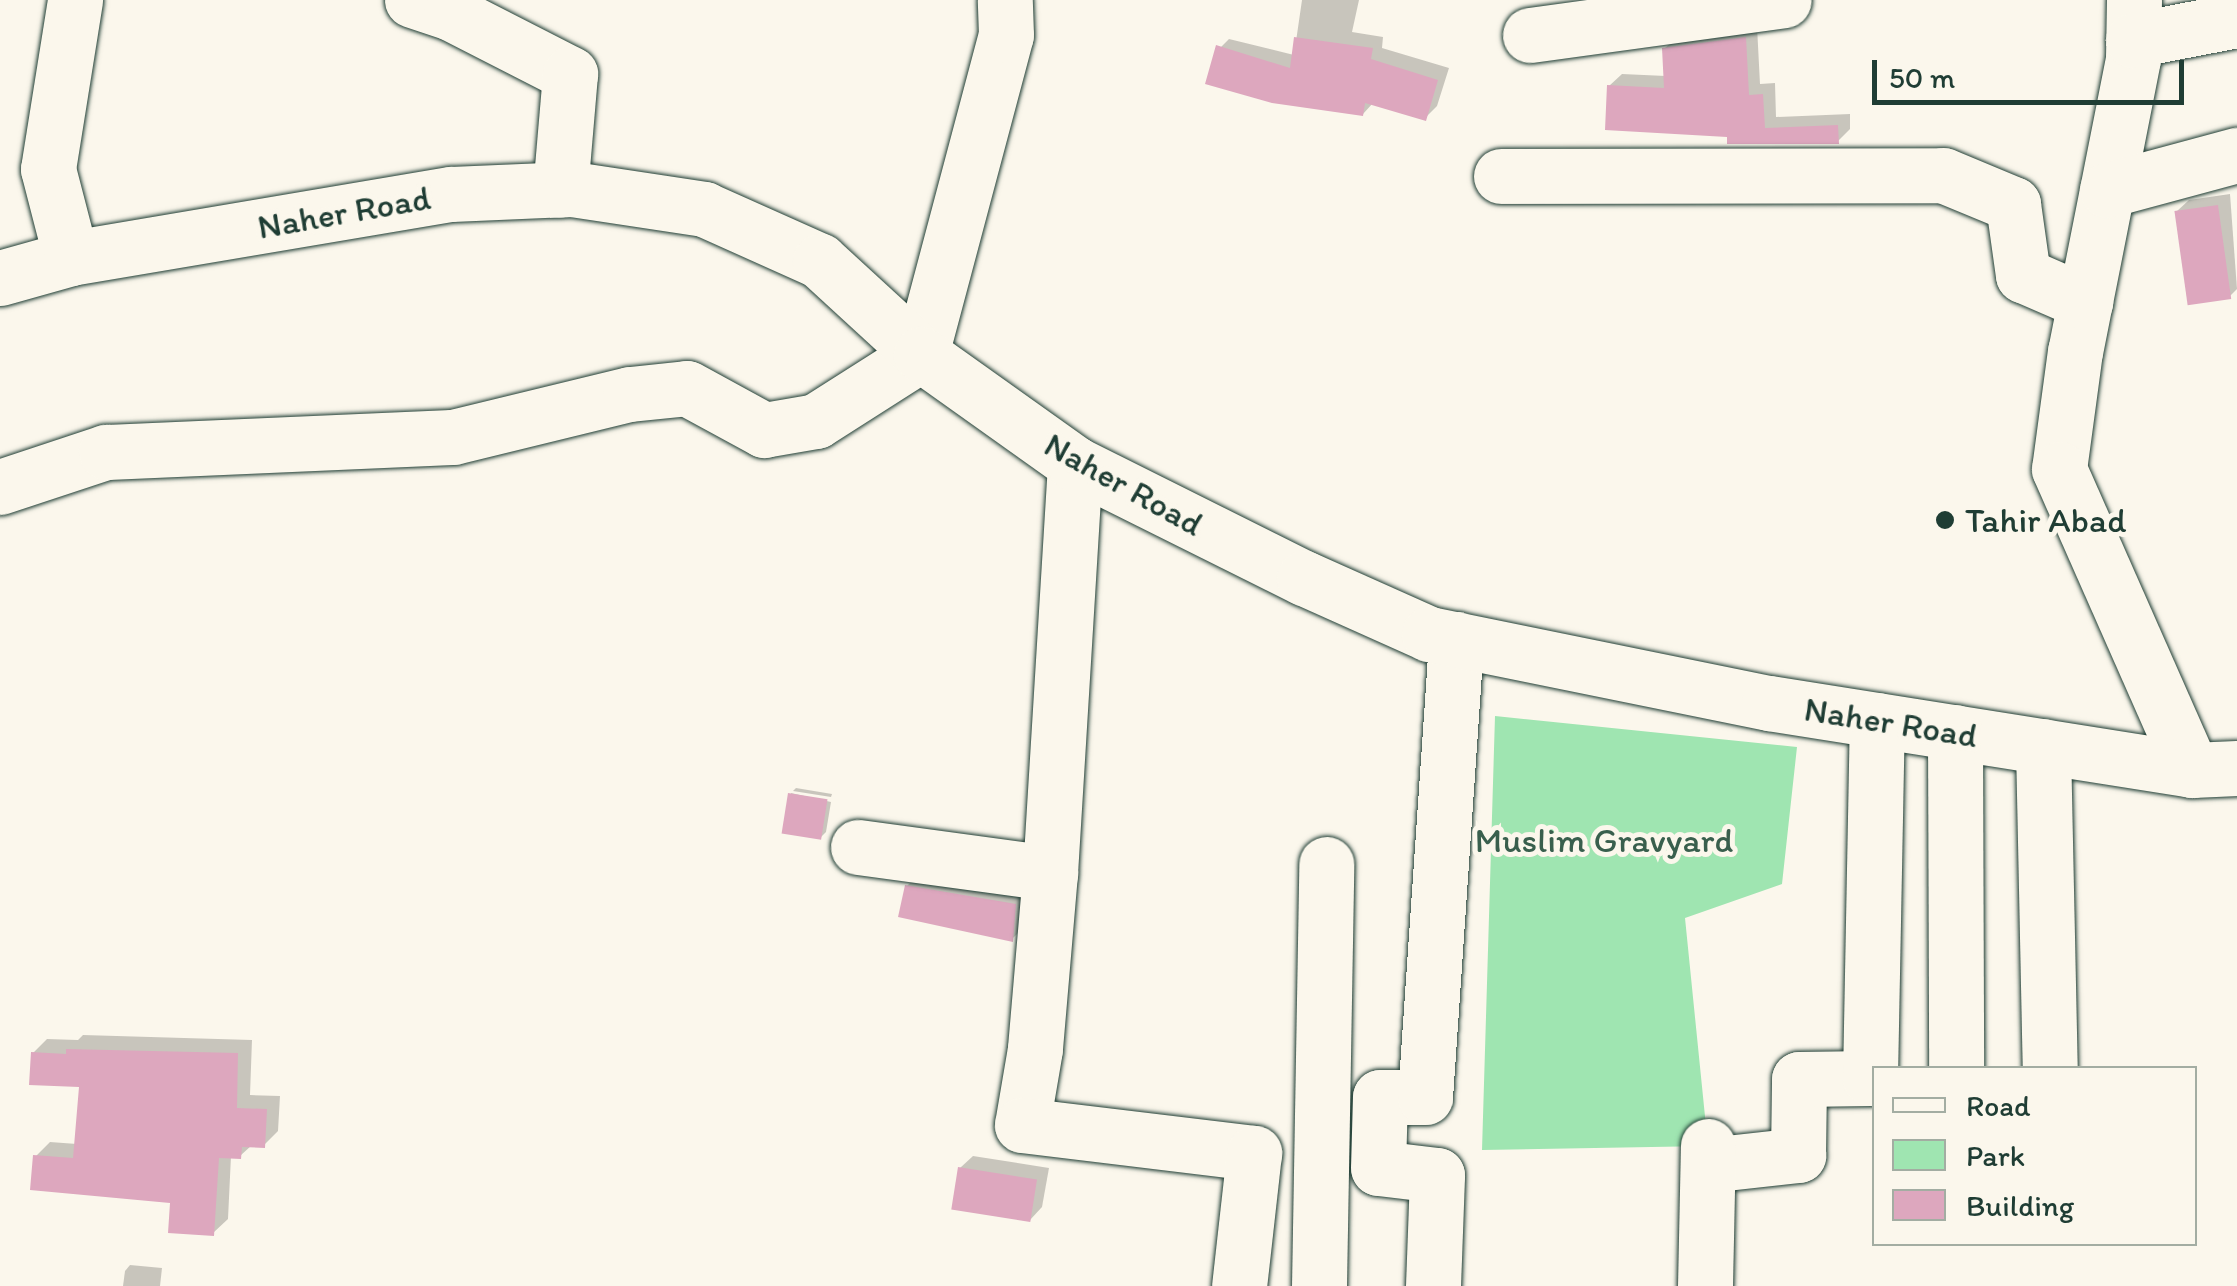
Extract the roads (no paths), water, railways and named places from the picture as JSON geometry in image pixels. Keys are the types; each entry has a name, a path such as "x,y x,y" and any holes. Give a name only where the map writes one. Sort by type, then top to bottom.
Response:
{"street":[{"path":"71,258 48,169 75,0"},
{"path":"412,0 451,13 570,74 560,190"},
{"path":"0,486 106,452 453,437 630,394 687,388 764,430 816,421 921,354 1006,35 1005,0"},
{"path":"1530,35 1784,0"},
{"path":"2215,769 2060,470 2134,20 2237,20"},
{"path":"2107,190 2237,155"},
{"path":"1501,176 1943,175 2013,204 2023,275 2086,302"},
{"name":"Naher Road","path":"0,278 71,258 451,194 560,190 704,209 820,261 921,354 1076,464 1304,578 1429,634 1770,703 2215,769"},
{"path":"1076,464 1050,873 1035,1049 1022,1125 1254,1153 1239,1286"},
{"path":"1433,1286 1437,1176 1378,1168 1380,1097 1425,1097 1456,639"},
{"path":"1704,1286 1708,1156 1798,1155 1799,1079 1870,1078 1877,720"},
{"path":"1955,732 1956,1066"},
{"path":"2043,746 2050,1066"},
{"path":"858,847 1050,873"},
{"path":"1319,1286 1326,864"}],"place":[{"name":"Tahir Abad","path":"1945,520"}],"park label":[{"name":"Muslim Gravyard","path":"1604,840"}]}
